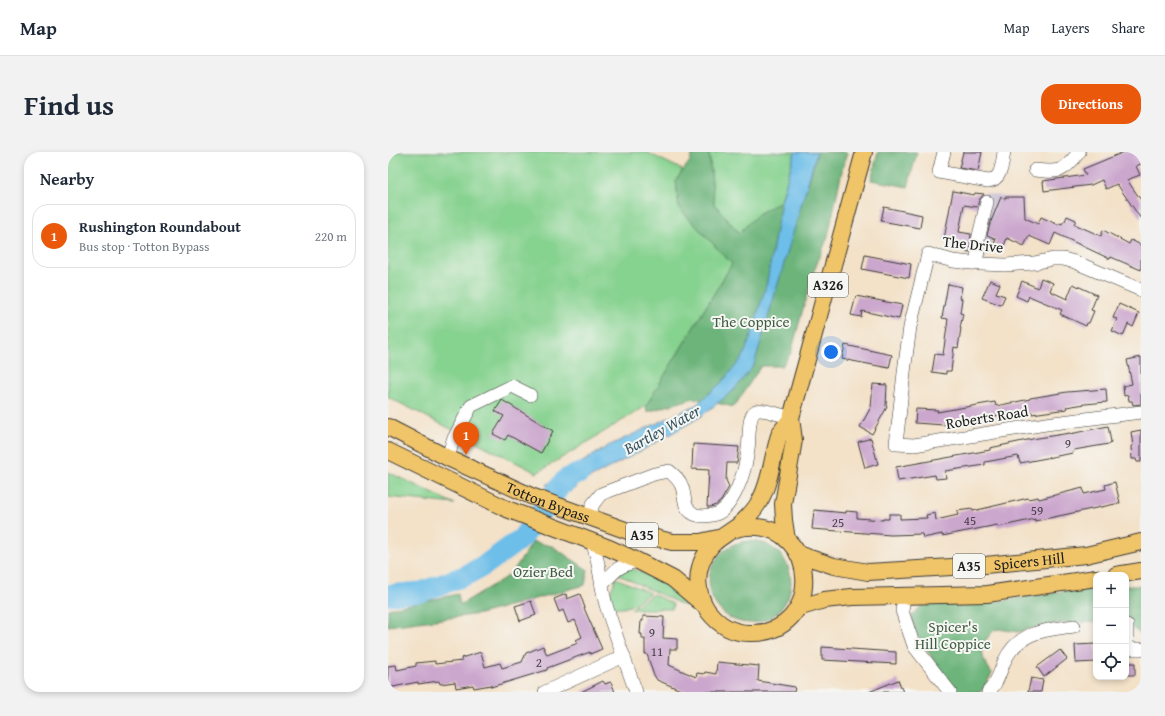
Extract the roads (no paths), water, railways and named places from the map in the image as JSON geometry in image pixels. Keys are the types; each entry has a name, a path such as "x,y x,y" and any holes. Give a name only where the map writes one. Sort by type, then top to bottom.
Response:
{"main road":[{"name":"A326","path":"732,530 760,502 780,434 791,418 864,152"},
{"name":"A326","path":"786,540 783,504 794,440 791,418"},
{"name":"Totton Bypass","path":"388,427 448,458 533,497 628,531 672,542 700,542 718,538"},
{"name":"Totton Bypass","path":"388,451 513,512 638,561 673,579 704,605"},
{"path":"746,527 761,528 774,532 786,540 798,554 804,567 805,581 803,595 798,608 787,620 774,629 758,634 742,633 727,628 714,618 704,605 699,591 698,576 701,562 708,549 718,538 732,530 746,527"},
{"name":"Spicers Hill","path":"798,554 834,566 868,572 985,565 1086,555 1141,542"},
{"path":"1129,573 1141,571"},
{"name":"Spicers Hill","path":"798,608 824,600 852,597 987,594 1093,578"}],"street":[{"path":"944,152 940,172 985,180 992,180 1000,172 1004,152"},
{"path":"1035,170 1052,172 1059,171 1065,168 1079,152"},
{"path":"976,264 978,240 987,202"},
{"name":"The Drive","path":"903,385 910,327 928,254 952,261 976,264 1005,265 1064,259 1075,262 1141,290"},
{"name":"Roberts Road","path":"903,385 896,444 914,445 1046,424 1141,412"},
{"path":"448,458 453,440 471,406 512,386 530,395"},
{"path":"589,517 593,504 601,494 654,474 669,471 679,480 682,487 684,502 693,514 699,516 715,515 727,507 736,492 748,450 750,422 751,416 754,412 762,410 791,418"},
{"path":"592,542 598,560 599,576 606,605 636,692"},
{"path":"602,586 617,568 638,561"},
{"path":"904,595 902,611 914,646 950,692"},
{"path":"988,692 994,686 1010,652 1019,642 1035,632 1074,626"},
{"path":"1127,644 1127,649 1141,649"},
{"path":"545,692 624,656"}],"water":[{"path":"795,152 817,152 754,365 733,391 700,417 641,451 580,483 571,492 546,485 608,446 696,405 722,382 743,357 751,336 767,282 781,201"}],"waterway":[{"name":"Bartley Water","path":"388,595 421,592 467,575 485,565 522,538 566,479 580,473"}],"place":[{"name":"Rushington Roundabout","path":"466,455"}],"park label":[{"name":"The Coppice","path":"751,321"},
{"name":"Ozier Bed","path":"543,571"},
{"name":"Spicer's Hill Coppice","path":"953,634"}]}
